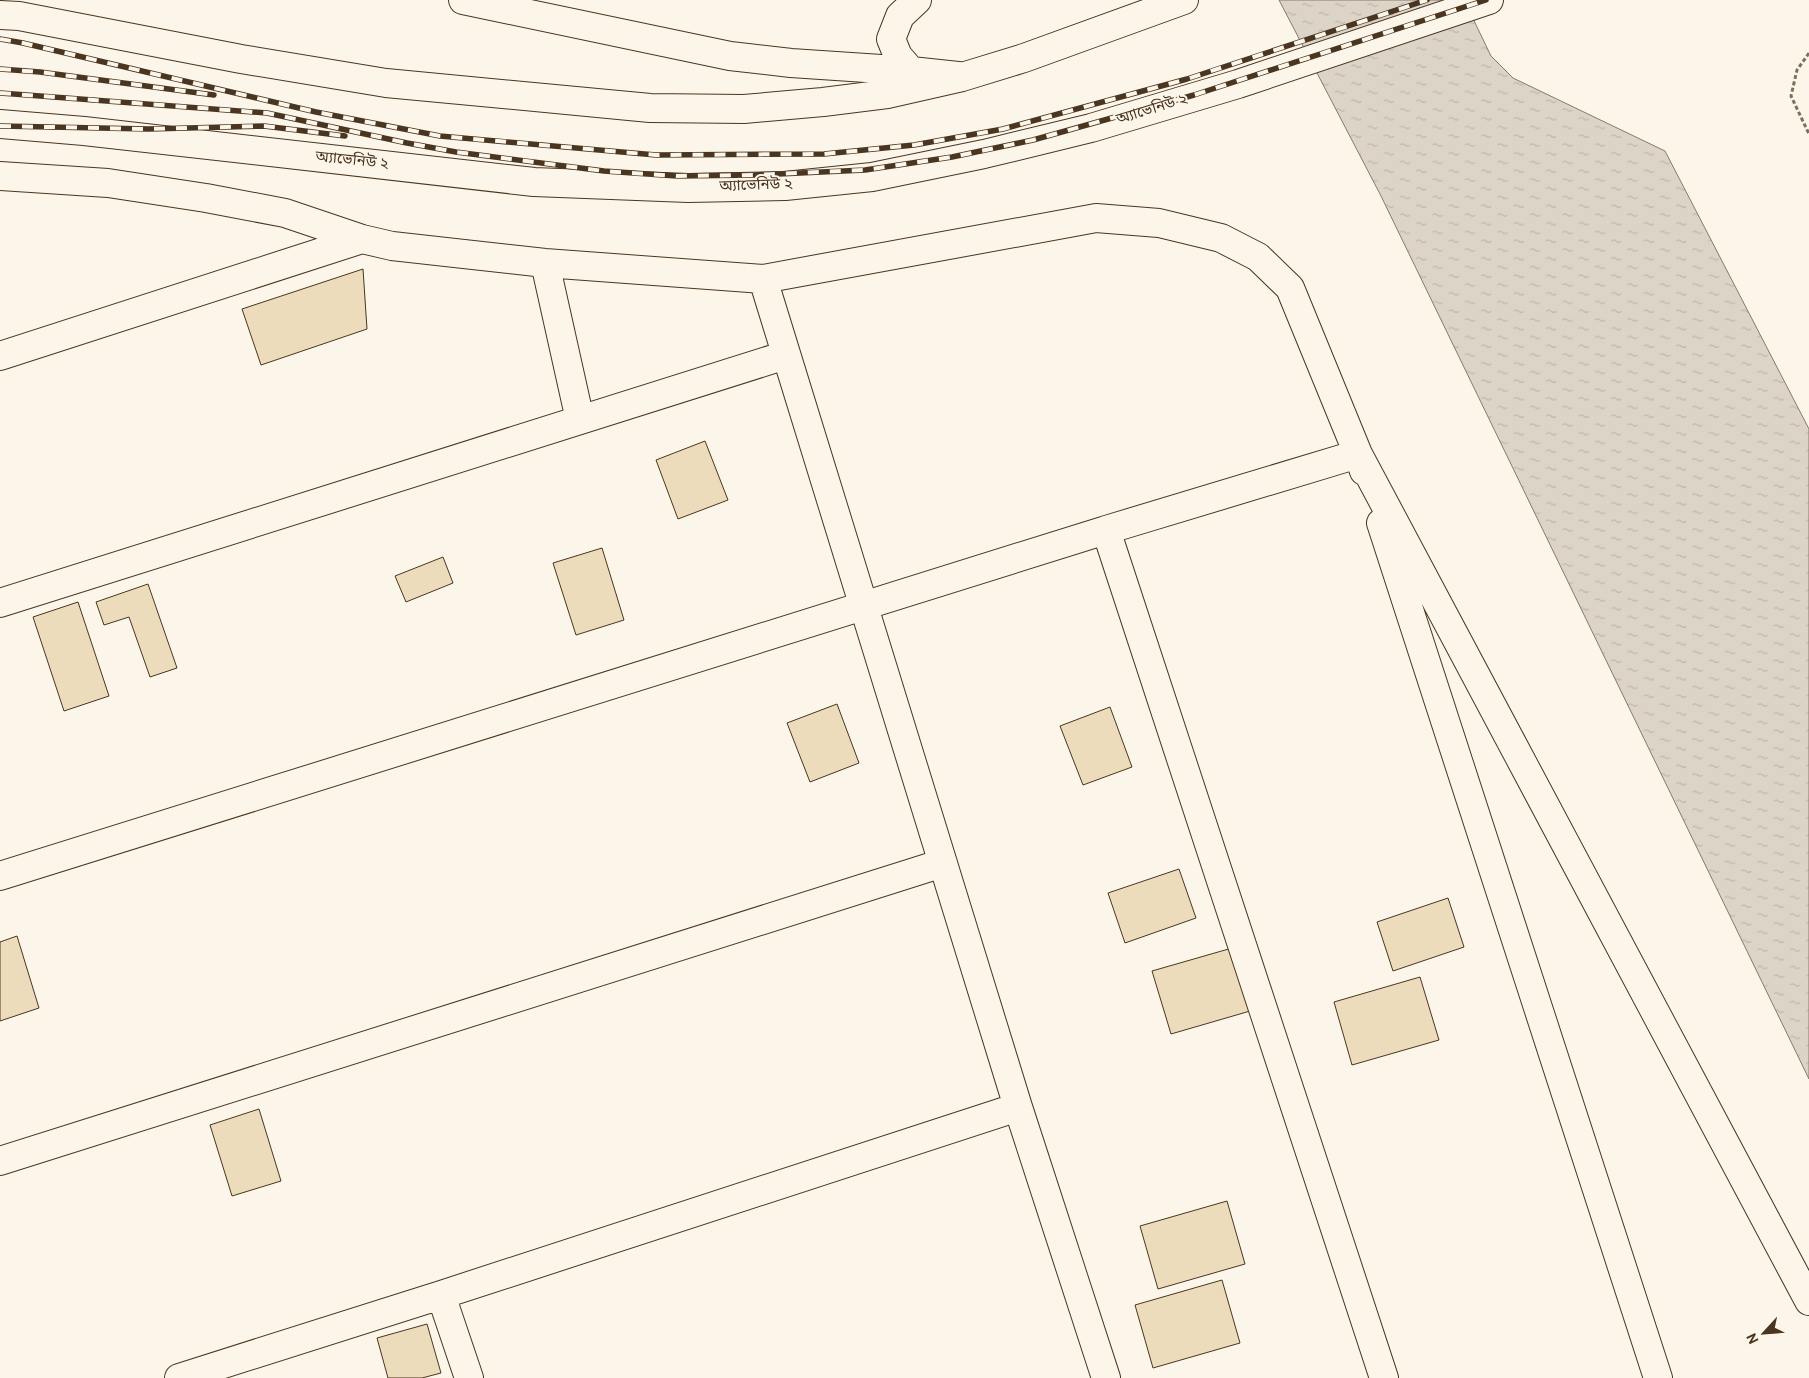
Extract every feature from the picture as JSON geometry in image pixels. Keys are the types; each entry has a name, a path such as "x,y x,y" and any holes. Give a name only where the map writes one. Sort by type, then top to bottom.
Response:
{"street":[{"path":"463,0 730,56 962,77"},
{"path":"911,71 898,56 891,39 900,16 917,0"},
{"path":"0,15 19,16 241,59 386,83 650,108 744,109 887,94 962,77 1024,58 1184,0"},
{"name":"অ্যাভেনিউ ২","path":"0,124 84,131 534,182 688,188 785,186 872,177 984,154 1091,128 1238,84 1489,0"},
{"path":"0,176 108,183 206,198 285,214 362,239 392,246 545,263 763,280 1096,218 1159,223 1220,238 1258,257 1290,288 1358,454 1658,1378"},
{"path":"0,356 362,239"},
{"path":"545,263 580,420"},
{"path":"763,280 1018,1107 1106,1378"},
{"path":"0,603 786,355"},
{"path":"0,876 1106,530 1358,454"},
{"path":"1358,454 1809,1301"},
{"path":"1106,530 1384,1378"},
{"path":"0,1161 943,863"},
{"path":"189,1377 1018,1107"},
{"path":"441,1295 469,1378"}],"path":[{"path":"1809,52 1797,70 1791,96 1809,134"}],"water":[{"path":"1279,0 1464,0 1491,56 1513,78 1665,151 1809,429 1809,1079 1381,196"}],"building":[{"path":"363,269 367,329 261,365 242,309"},
{"path":"705,441 728,500 678,519 656,460"},
{"path":"602,548 624,620 576,635 553,563"},
{"path":"443,557 453,583 406,602 395,576"},
{"path":"148,584 177,668 150,677 129,617 104,625 96,602"},
{"path":"78,602 109,696 64,711 33,617"},
{"path":"837,704 859,763 810,782 787,723"},
{"path":"1110,707 1132,767 1083,785 1060,726"},
{"path":"1179,869 1196,918 1125,943 1108,893"},
{"path":"1448,898 1464,947 1393,971 1377,922"},
{"path":"17,936 39,1008 0,1021 0,942"},
{"path":"1239,946 1257,1009 1171,1034 1152,971"},
{"path":"1420,977 1439,1040 1352,1065 1334,1002"},
{"path":"259,1109 281,1181 232,1196 210,1125"},
{"path":"1227,1201 1245,1264 1158,1289 1140,1226"},
{"path":"1222,1280 1240,1343 1153,1368 1135,1305"},
{"path":"427,1324 441,1373 422,1378 388,1378 377,1338"}],"railway":[{"path":"0,39 316,112 440,136 656,155 824,154 914,145 1003,129 1187,79 1427,0"},
{"path":"0,93 267,113 456,152 604,171 677,176 865,170 952,157 1033,140 1194,95 1486,0"},
{"path":"0,69 40,72 214,95"},
{"path":"0,126 149,129 264,126 345,136"}]}
